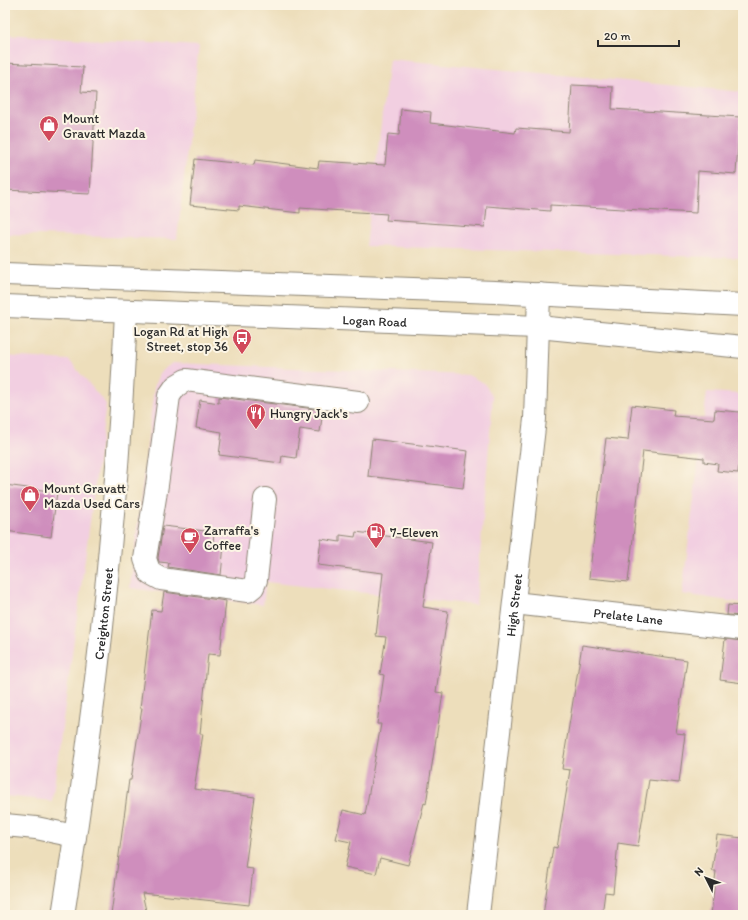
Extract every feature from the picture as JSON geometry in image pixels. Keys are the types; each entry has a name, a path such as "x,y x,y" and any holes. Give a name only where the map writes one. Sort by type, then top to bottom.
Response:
{"main road":[{"path":"5,274 539,294 743,305"},
{"name":"High Street","path":"478,915 535,419 539,294"},
{"name":"Logan Road","path":"5,306 538,327 743,346"},
{"name":"Creighton Street","path":"63,915 75,836 109,568 121,416 126,311"},
{"path":"265,498 256,580 253,587 248,591 160,579 150,573 144,559 157,486 169,396 176,386 186,380 358,402"},
{"name":"Prelate Lane","path":"514,604 743,629"},
{"path":"5,826 36,828 75,836"}],"shaded area":[{"path":"5,34 199,46 177,239 5,234"},
{"path":"389,59 743,92 743,258 366,246"},
{"path":"5,356 69,360 106,404 52,801 5,796"},
{"path":"172,363 468,375 484,383 493,397 476,605 266,582 263,605 130,588 154,388 159,373"},
{"path":"707,392 743,394 743,603 682,594"}],"building":[{"name":"Mount Gravatt Mazda","path":"5,63 83,67 81,92 96,93 90,194 5,190"},
{"path":"572,85 613,87 612,109 740,117 736,174 698,171 696,213 550,205 550,211 487,206 485,227 386,220 387,214 300,208 300,213 239,206 239,210 190,205 195,159 254,165 255,160 318,168 319,161 385,165 388,134 399,135 401,109 431,112 430,123 515,133 516,128 569,132"},
{"name":"Hungry Jack's","path":"219,397 323,410 320,432 300,429 296,458 282,456 281,463 219,455 222,432 196,428 200,400 219,403"},
{"path":"632,405 674,410 673,416 714,419 715,410 740,412 739,422 743,422 743,430 738,473 717,471 718,464 704,462 704,458 643,451 628,582 589,578 606,438 628,440"},
{"path":"372,439 468,451 463,488 368,476"},
{"name":"Mount Gravatt Mazda Used Cars","path":"5,485 57,492 51,537 5,531"},
{"name":"Zarraffa's Coffee","path":"163,526 214,532 213,544 224,545 221,575 168,567 169,563 159,562 158,558"},
{"path":"356,532 432,542 423,607 448,611 436,692 443,693 426,804 424,803 408,865 380,858 376,874 345,867 351,842 336,839 343,810 365,815 381,724 377,724 384,675 380,674 386,637 376,636 383,573 318,565 321,539 340,542 340,535 355,537"},
{"path":"164,592 226,601 220,655 208,654 200,734 203,734 194,789 255,797 245,868 253,869 249,905 142,893 147,915 111,915 129,780 131,780 142,708 140,708 152,610 161,611"},
{"path":"728,605 743,606 743,616 727,615"},
{"path":"725,639 743,641 743,683 720,680"},
{"path":"582,645 687,660 676,733 685,734 679,783 649,780 638,846 618,843 613,893 605,892 602,915 543,915 553,847 557,848 570,770 562,769"},
{"path":"717,835 743,838 743,915 711,915 716,871 712,871"}],"place":[{"name":"Mount Gravatt Mazda","path":"49,142"},
{"name":"Logan Rd at High Street, stop 36","path":"242,355"},
{"name":"Hungry Jack's","path":"256,430"},
{"name":"Mount Gravatt Mazda Used Cars","path":"30,512"},
{"name":"7-Eleven","path":"376,549"},
{"name":"Zarraffa's Coffee","path":"190,554"}]}
